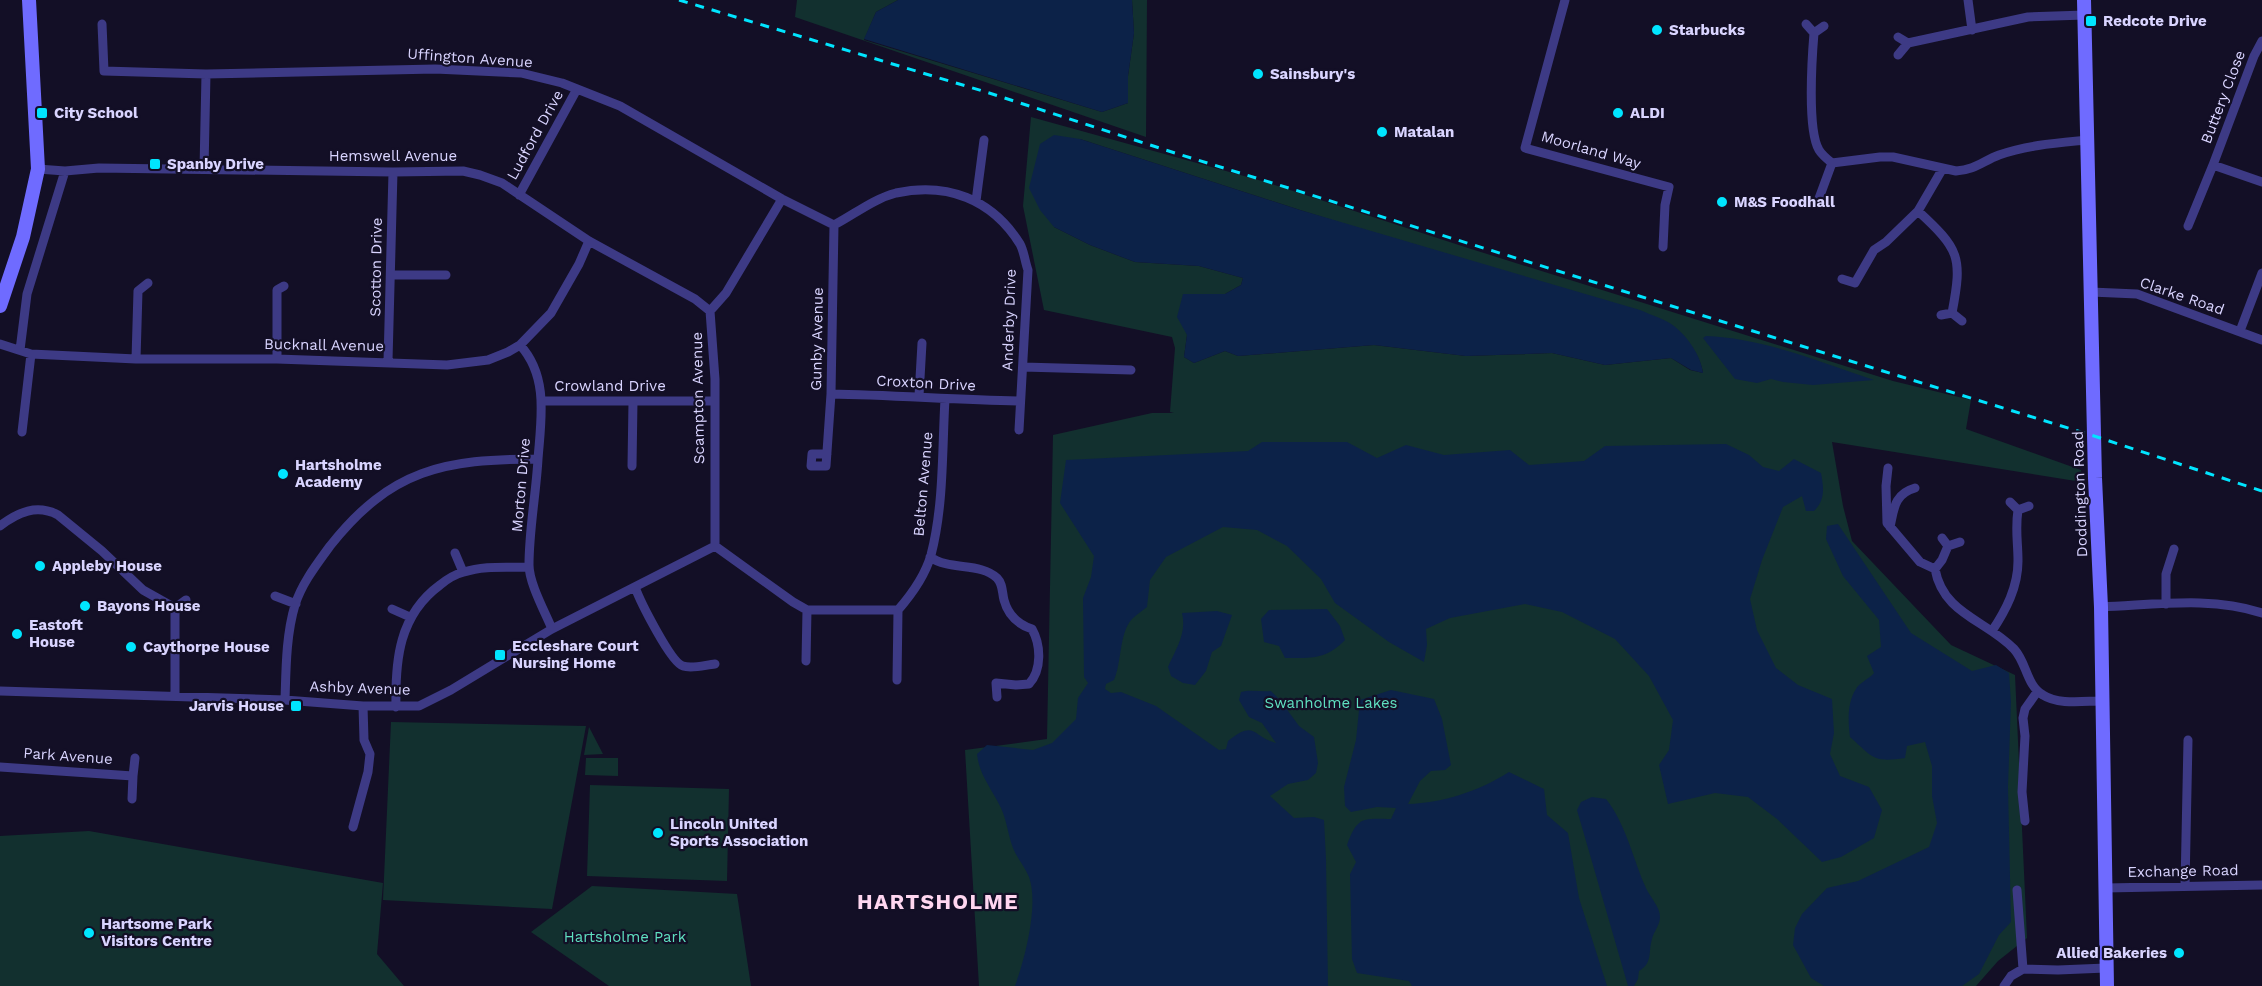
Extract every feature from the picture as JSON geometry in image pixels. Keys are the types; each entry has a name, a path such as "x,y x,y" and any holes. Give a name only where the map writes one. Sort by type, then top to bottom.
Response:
{"main road":[{"path":"0,306 23,237 38,169 29,0"},
{"name":"Doddington Road","path":"2084,0 2095,478 2101,607 2107,986"}],"street":[{"name":"Moorland Way","path":"1565,0 1525,148 1669,188 1665,205 1663,247"},
{"path":"1968,0 1972,30"},
{"path":"1898,55 1908,43 2028,17 2085,15"},
{"name":"Uffington Avenue","path":"102,24 104,71 206,74 381,69 470,70 521,73 562,83 621,106 782,199 834,225"},
{"path":"1806,24 1814,33 1811,88 1815,141 1819,150 1832,163"},
{"path":"1814,33 1824,27"},
{"path":"1898,37 1908,43"},
{"name":"Buttery Close","path":"2188,226 2254,56 2262,41"},
{"path":"204,169 206,74"},
{"name":"Ludford Drive","path":"519,195 577,89"},
{"path":"976,201 984,140"},
{"path":"1832,163 1893,157 1956,171 1966,170 1997,156 2035,145 2087,140"},
{"path":"1818,201 1832,163"},
{"name":"Buttery Close","path":"2212,165 2262,182"},
{"name":"Hemswell Avenue","path":"38,169 65,171 99,168 463,171 502,183 589,241 696,299 710,311"},
{"path":"1855,283 1874,250 1886,242 1918,211 1943,168"},
{"path":"20,350 27,294 65,171"},
{"name":"Scotton Drive","path":"388,361 393,172"},
{"name":"Anderby Drive","path":"834,225 874,201 896,193 926,191 955,192 976,201 998,217 1021,245 1028,270 1019,430"},
{"name":"Scampton Avenue","path":"715,546 715,402 710,311 726,293 782,199"},
{"path":"1918,211 1946,237 1955,256 1958,275 1952,313"},
{"name":"Gunby Avenue","path":"827,454 831,394 834,225"},
{"name":"Bucknall Avenue","path":"0,344 31,354 136,358 388,361 447,365 488,360 520,345 551,313 579,264 589,241"},
{"path":"2240,332 2262,273"},
{"path":"391,275 446,275"},
{"path":"1842,279 1855,283"},
{"path":"130,283 138,291 136,358"},
{"path":"138,291 148,283"},
{"path":"1855,283 1859,293"},
{"path":"276,287 277,359"},
{"name":"Clarke Road","path":"2091,292 2137,294 2262,340"},
{"path":"1941,315 1952,313 1962,321"},
{"path":"919,396 922,343"},
{"name":"Morton Drive","path":"520,345 528,354 536,372 542,401 529,567 552,630"},
{"path":"22,432 31,354"},
{"path":"1023,367 1131,370"},
{"name":"Croxton Drive","path":"831,394 1020,401"},
{"name":"Belton Avenue","path":"898,610 915,590 930,556 937,521 945,399"},
{"name":"Crowland Drive","path":"542,401 715,402"},
{"path":"632,466 633,401"},
{"path":"285,700 287,658 296,604 312,571 341,532 357,515 405,479 445,466 466,462 538,459"},
{"path":"1888,468 1887,523 1920,562 1935,569"},
{"path":"1890,527 1894,504 1898,497 1915,488"},
{"path":"2010,502 2018,510"},
{"path":"2018,510 2029,506"},
{"path":"0,526 28,510 50,511 102,551 143,590 175,608"},
{"path":"1992,631 2008,604 2014,588 2018,563 2015,535 2018,510"},
{"path":"1935,569 1942,560 1945,542 1960,542"},
{"path":"715,546 792,602 807,610 898,610 897,680"},
{"name":"Ashby Avenue","path":"0,691 285,700 363,706 419,706 451,690 552,630 715,546"},
{"path":"2166,604 2166,574 2174,549"},
{"path":"455,553 463,572"},
{"path":"930,556 939,563 976,568 995,576 1003,590 1010,614 1021,625 1032,629 1038,640 1039,651 1035,678 1029,684 996,683 998,697"},
{"path":"396,707 396,665 404,631 421,602 433,590 463,572 498,567 529,567"},
{"path":"1935,569 1940,590 1950,602 1992,631 2019,656 2037,692 2050,699 2102,701"},
{"path":"635,587 640,601 677,663 684,667 715,664"},
{"path":"275,596 296,604"},
{"path":"175,608 186,600"},
{"path":"2101,607 2223,603 2262,613"},
{"path":"175,608 175,696"},
{"path":"392,609 410,618"},
{"path":"806,661 807,610"},
{"path":"2025,821 2022,792 2025,736 2023,718 2025,709 2037,692"},
{"path":"353,827 368,772 370,754 364,740 363,706"},
{"path":"2185,886 2188,740"},
{"name":"Park Avenue","path":"132,799 135,758"},
{"name":"Park Avenue","path":"0,766 133,776"},
{"name":"Exchange Road","path":"2105,888 2262,885"},
{"path":"2017,890 2023,969"},
{"path":"2004,986 2012,976 2023,969 2106,968"}],"green space":[{"path":"797,0 898,0 876,12 864,40 1102,112 1128,103 1128,76 1134,33 1132,0 1147,0 1146,137 795,17"},
{"name":"Swanholme Lakes","path":"1031,117 1262,181 1893,381 1971,400 1966,429 2081,470 2082,482 1832,442 1843,506 1852,541 1951,645 2015,675 2027,938 1998,961 1976,986 979,986 965,750 1047,739 1053,435 1152,413 1174,413 1170,412 1175,348 1172,337 1044,310 1023,206","holes":["1080,139 1673,326 1696,353 1703,373 1690,370 1671,358 1605,365 1552,353 1466,356 1374,345 1238,356 1225,351 1194,363 1184,357 1187,335 1183,294 1225,294 1241,285 1243,278 1199,266 1135,262 1090,245 1054,227"]},
{"path":"391,722 586,726 552,909 383,900"},
{"path":"589,727 603,754 584,755"},
{"path":"586,758 618,758 618,776 585,775"},
{"name":"Lincoln United Sports Association","path":"590,785 729,789 727,881 587,876"},
{"path":"89,831 383,883 377,954 404,986 0,986 0,836"},
{"name":"Hartsholme Park","path":"592,886 737,894 751,986 609,986 531,932"}],"water":[{"path":"898,0 1132,0 1134,33 1128,76 1128,103 1102,112 864,39 876,12"},
{"path":"1054,135 1080,139 1300,210 1640,310 1666,321 1679,330 1697,354 1703,373 1691,370 1671,358 1605,365 1552,353 1466,356 1374,345 1238,356 1225,351 1194,363 1184,357 1187,335 1177,317 1183,294 1225,294 1241,285 1243,278 1199,266 1135,262 1090,245 1054,227 1040,210 1029,188 1040,144"},
{"path":"1706,336 1770,346 1874,380 1813,385 1771,379 1757,383 1735,379 1703,338"},
{"path":"1262,442 1347,442 1377,458 1406,445 1444,455 1510,450 1529,465 1584,461 1605,446 1726,444 1749,455 1763,467 1779,471 1794,459 1821,473 1823,494 1814,511 1806,511 1802,496 1783,507 1762,560 1750,599 1757,630 1776,668 1798,685 1832,699 1834,733 1830,754 1840,776 1869,787 1882,810 1874,838 1841,857 1822,862 1777,819 1748,797 1715,793 1668,804 1659,765 1669,750 1673,720 1649,676 1615,639 1562,612 1525,604 1450,618 1426,629 1427,645 1424,662 1389,642 1335,603 1321,579 1287,546 1257,530 1223,527 1166,557 1150,580 1147,607 1128,625 1114,680 1106,684 1105,689 1111,693 1121,692 1156,706 1219,750 1226,749 1228,741 1249,730 1276,743 1262,723 1249,717 1239,700 1241,692 1271,691 1299,726 1314,737 1318,763 1316,773 1308,780 1288,784 1270,796 1294,818 1314,817 1324,820 1328,986 1015,986 1030,932 1032,888 1029,877 1013,848 1001,808 980,769 977,754 987,745 1033,750 1052,743 1076,719 1078,698 1088,683 1084,677 1083,598 1091,577 1094,556 1060,503 1066,460 1248,451"},
{"path":"1838,524 1911,633 1972,671 1996,665 2009,673 2011,702 2008,787 2011,922 1999,935 1979,974 1962,986 1824,986 1811,978 1793,945 1795,928 1802,914 1827,888 1858,881 1929,847 1937,823 1932,796 1932,766 1925,742 1907,746 1905,758 1886,760 1869,754 1850,737 1849,718 1853,694 1857,687 1874,673 1867,656 1881,647 1879,620 1843,576 1826,539 1827,526"},
{"path":"1327,609 1340,626 1345,640 1331,651 1310,658 1285,658 1279,646 1264,642 1261,619 1269,610"},
{"path":"1217,611 1232,615 1221,646 1212,652 1206,671 1195,685 1183,683 1171,676 1168,667 1182,634 1182,613"},
{"path":"1391,690 1434,699 1442,719 1451,765 1445,770 1431,771 1420,781 1408,804 1460,795 1509,772 1544,789 1547,815 1568,833 1579,898 1607,986 1412,986 1409,981 1357,973 1352,959 1350,874 1356,862 1347,845 1358,824 1367,819 1391,819 1396,808 1377,807 1351,812 1345,806 1344,787 1356,740 1360,700"},
{"path":"1592,797 1606,799 1619,819 1646,888 1660,913 1648,961 1639,971 1634,986 1628,986 1577,810 1581,802"}],"railway":[{"path":"679,0 986,92 1178,154 2094,436 2262,491"}],"place":[{"name":"Redcote Drive","path":"2091,21"},
{"name":"Starbucks","path":"1657,30"},
{"name":"Sainsbury's","path":"1258,74"},
{"name":"City School","path":"42,113"},
{"name":"ALDI","path":"1618,113"},
{"name":"Matalan","path":"1382,132"},
{"name":"Spanby Drive","path":"155,164"},
{"name":"M&S Foodhall","path":"1722,202"},
{"name":"Hartsholme Academy","path":"283,474"},
{"name":"Appleby House","path":"40,566"},
{"name":"Bayons House","path":"85,606"},
{"name":"Eastoft House","path":"17,634"},
{"name":"Caythorpe House","path":"131,647"},
{"name":"Eccleshare Court Nursing Home","path":"500,655"},
{"name":"Jarvis House","path":"296,706"},
{"name":"Lincoln United Sports Association","path":"658,833"},
{"name":"Hartsome Park Visitors Centre","path":"89,933"},
{"name":"Allied Bakeries","path":"2179,953"}],"district":[{"name":"HARTSHOLME","path":"938,902"}]}
